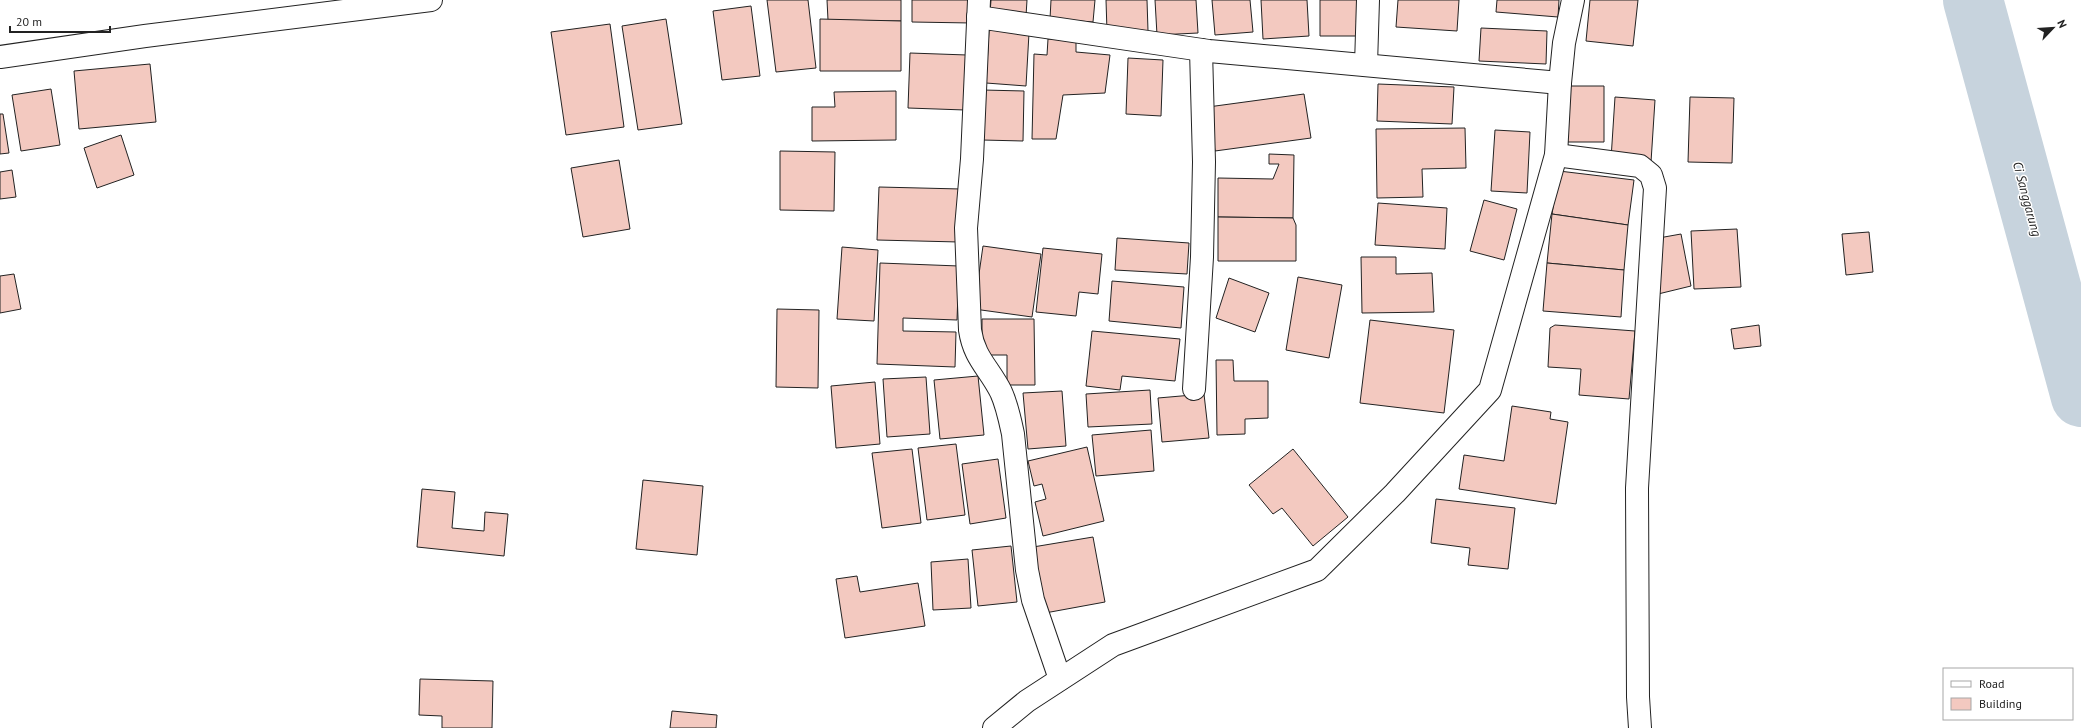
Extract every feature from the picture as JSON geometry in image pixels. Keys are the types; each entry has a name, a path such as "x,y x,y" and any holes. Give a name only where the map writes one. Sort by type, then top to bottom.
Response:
{"street":[{"path":"0,57 145,36 431,0"},
{"path":"1366,65 1368,0"},
{"path":"994,728 1027,701 1114,645 1317,570 1396,493 1490,390 1556,156 1564,43 1573,0"},
{"path":"1060,680 1033,600 1027,570 1013,434 1008,413 1001,392 972,344 970,330 966,228 972,158 979,8 1202,50 1560,83"},
{"path":"1194,389 1202,257 1204,162 1202,50"},
{"path":"1556,156 1640,166 1651,175 1655,188 1636,488 1638,697 1640,728"}],"building":[{"path":"767,0 808,0 816,68 776,72"},
{"path":"827,0 901,0 901,21 828,20"},
{"path":"912,0 971,0 971,23 912,22"},
{"path":"991,0 1027,0 1026,16 990,13"},
{"path":"1051,0 1095,0 1093,22 1050,19"},
{"path":"1106,0 1147,0 1148,31 1107,32"},
{"path":"1155,0 1196,0 1198,33 1157,35"},
{"path":"1212,0 1250,0 1253,32 1215,35"},
{"path":"1261,0 1307,0 1309,36 1263,39"},
{"path":"1320,0 1360,0 1361,36 1320,36"},
{"path":"1398,0 1459,0 1457,31 1396,27"},
{"path":"1497,0 1559,0 1558,17 1496,12"},
{"path":"1590,0 1638,0 1633,46 1586,41"},
{"path":"751,6 760,76 722,80 713,11"},
{"path":"666,19 682,124 638,130 622,26"},
{"path":"820,19 901,21 901,71 820,71"},
{"path":"610,24 624,127 566,135 551,32"},
{"path":"1481,28 1547,31 1546,64 1479,61"},
{"path":"989,30 1029,33 1026,86 986,83"},
{"path":"1048,39 1076,39 1076,52 1110,55 1105,93 1063,95 1056,139 1032,139 1034,54 1047,55"},
{"path":"910,53 967,55 965,110 908,108"},
{"path":"1128,58 1163,60 1161,116 1126,114"},
{"path":"150,64 156,122 79,129 74,71"},
{"path":"1378,84 1454,87 1452,124 1377,121"},
{"path":"1568,86 1604,86 1604,142 1567,142"},
{"path":"51,89 60,145 21,151 12,95"},
{"path":"983,90 1024,91 1023,141 982,140"},
{"path":"896,91 896,140 812,141 812,107 835,107 834,92"},
{"path":"1304,94 1311,138 1215,151 1208,107"},
{"path":"1615,97 1655,100 1651,162 1611,159"},
{"path":"1690,97 1734,98 1732,163 1688,162"},
{"path":"0,114 3,114 9,153 0,154"},
{"path":"1465,128 1466,168 1422,169 1423,197 1377,198 1376,129"},
{"path":"1495,130 1530,132 1527,193 1491,191"},
{"path":"121,135 134,175 97,188 84,148"},
{"path":"780,151 835,152 834,211 780,210"},
{"path":"1269,154 1294,155 1293,218 1218,217 1218,178 1273,179 1279,164 1269,164"},
{"path":"619,160 630,229 583,237 571,168"},
{"path":"12,170 16,197 0,199 0,172"},
{"path":"1559,171 1634,180 1628,225 1552,214"},
{"path":"879,187 961,189 959,242 877,240"},
{"path":"1484,200 1517,209 1504,260 1470,251"},
{"path":"1378,203 1447,208 1445,249 1375,245"},
{"path":"1552,214 1628,225 1624,270 1547,263"},
{"path":"1218,217 1293,218 1296,225 1296,261 1218,261"},
{"path":"1737,229 1741,287 1694,289 1691,231"},
{"path":"1869,232 1873,272 1846,275 1842,234"},
{"path":"1681,234 1691,286 1654,295 1642,241"},
{"path":"1117,238 1189,243 1187,274 1115,270"},
{"path":"983,246 1041,254 1032,317 974,309"},
{"path":"842,247 878,250 874,321 837,319"},
{"path":"1043,248 1102,254 1098,294 1079,292 1076,316 1036,312"},
{"path":"1361,257 1396,257 1396,274 1432,273 1434,312 1362,313"},
{"path":"880,263 959,266 957,320 903,318 903,331 956,332 955,367 877,364"},
{"path":"1547,263 1624,270 1621,317 1543,311"},
{"path":"14,274 21,309 0,313 0,276"},
{"path":"1298,277 1342,285 1329,358 1286,350"},
{"path":"1229,278 1269,293 1255,332 1216,318"},
{"path":"1112,281 1184,287 1181,328 1109,321"},
{"path":"777,309 819,310 818,388 776,387"},
{"path":"982,319 1034,319 1035,385 1007,385 1007,355 982,355"},
{"path":"1370,320 1454,330 1444,413 1360,403"},
{"path":"1555,325 1635,331 1629,399 1579,395 1581,369 1548,367 1550,328"},
{"path":"1759,325 1761,346 1734,349 1731,329"},
{"path":"1092,331 1180,339 1175,381 1122,376 1120,390 1086,386"},
{"path":"1216,360 1233,360 1234,381 1268,381 1268,418 1245,419 1245,434 1217,435"},
{"path":"978,376 984,435 940,439 934,380"},
{"path":"926,377 930,434 887,437 883,379"},
{"path":"875,382 880,444 836,448 831,386"},
{"path":"1150,390 1152,424 1088,427 1086,394"},
{"path":"1062,391 1066,446 1028,449 1023,393"},
{"path":"1204,394 1209,438 1162,442 1158,398"},
{"path":"1512,406 1551,412 1550,419 1568,422 1556,504 1459,489 1464,455 1504,461"},
{"path":"1151,430 1154,471 1096,476 1092,435"},
{"path":"956,444 965,515 927,520 918,448"},
{"path":"1087,447 1104,521 1043,536 1035,502 1046,499 1042,484 1034,486 1028,461"},
{"path":"912,449 921,523 882,528 872,453"},
{"path":"1293,449 1348,517 1313,546 1282,508 1273,514 1249,485"},
{"path":"998,459 1006,518 970,524 962,464"},
{"path":"643,480 703,486 697,555 636,549"},
{"path":"422,489 455,492 452,528 484,531 485,512 508,514 504,556 417,547"},
{"path":"1436,499 1515,508 1508,569 1468,565 1470,548 1431,543"},
{"path":"1093,537 1105,602 1045,613 1033,547"},
{"path":"1011,546 1017,602 978,606 972,550"},
{"path":"968,559 971,608 933,610 931,562"},
{"path":"857,576 860,592 918,583 925,626 845,638 836,579"},
{"path":"420,679 493,681 492,728 442,728 442,716 419,715"},
{"path":"672,711 717,715 716,728 670,728"}],"waterway":[{"name":"Ci Sanggarung","path":"1973,0 2081,397"}]}
